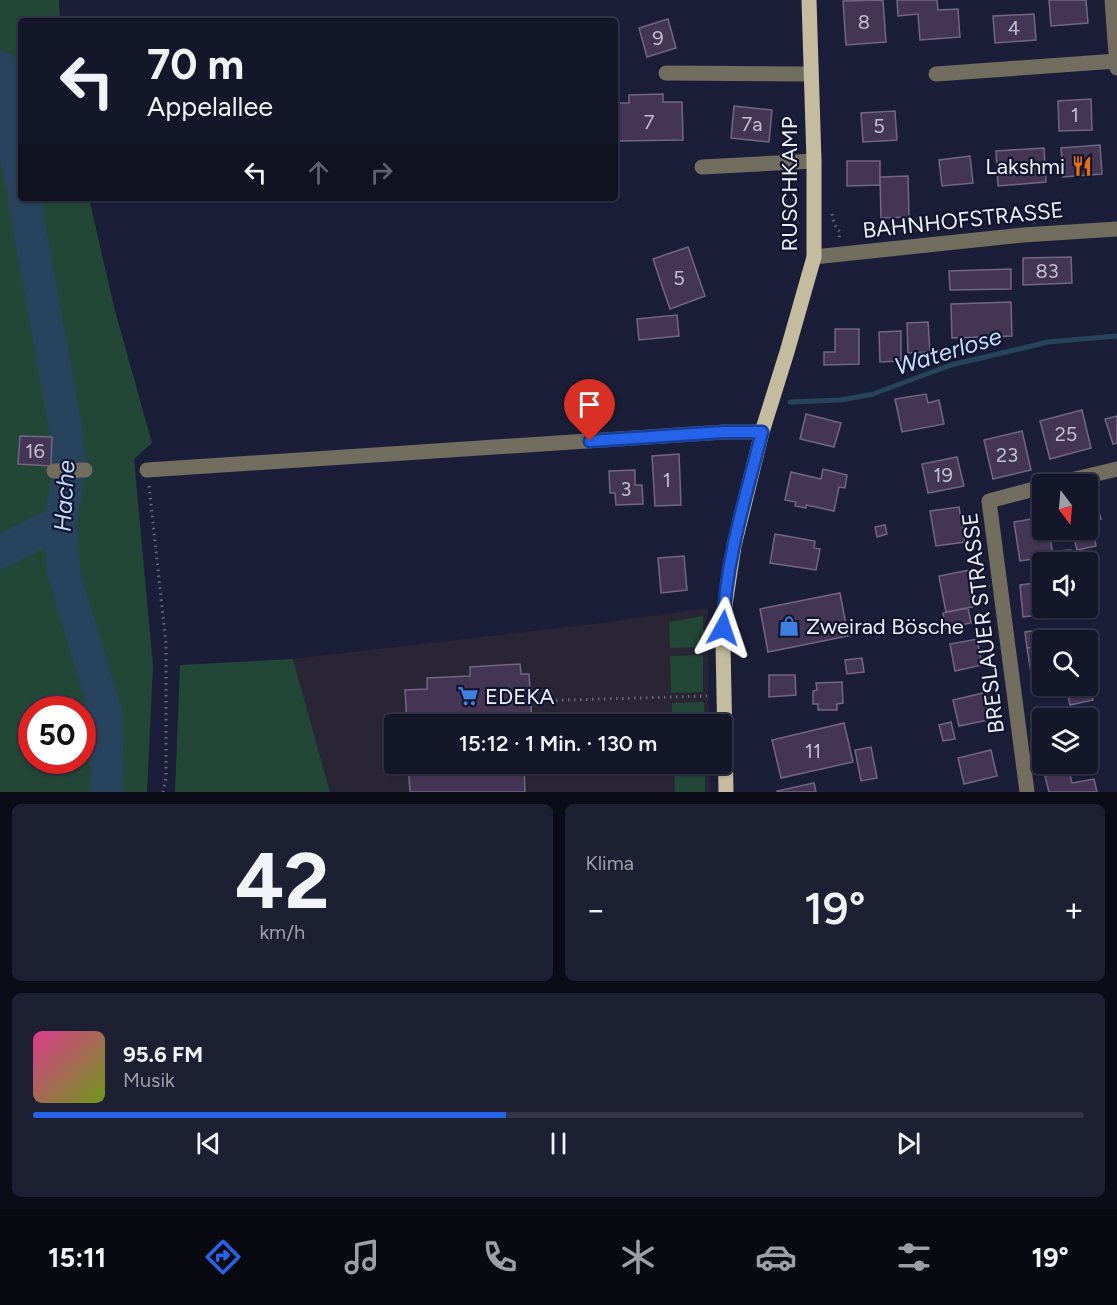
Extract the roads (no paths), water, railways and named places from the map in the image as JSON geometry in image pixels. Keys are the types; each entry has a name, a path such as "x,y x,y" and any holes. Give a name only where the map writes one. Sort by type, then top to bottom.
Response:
{"main road":[{"name":"RUSCHKAMP","path":"726,792 724,612 734,546 762,432 814,257 814,161 809,0"}],"street":[{"path":"1112,0 1117,68"},
{"path":"936,74 1117,61"},
{"path":"666,73 810,74"},
{"path":"702,167 814,161"},
{"name":"BAHNHOFSTRASSE","path":"814,257 1023,235 1117,229"},
{"path":"147,470 622,438 762,432"},
{"path":"1096,474 1117,469"},
{"path":"54,471 85,470"},
{"name":"BRESLAUER STRASSE","path":"1027,792 989,501 1032,490"}],"waterway":[{"name":"Hache","path":"0,67 18,165"},
{"name":"Hache","path":"25,201 64,420 70,466 60,522 64,575 106,713 106,792"},
{"name":"Waterlose","path":"790,402 841,400 873,394 951,365 1048,342 1117,336"},
{"path":"0,552 60,522"}],"place":[{"name":"Lakshmi","path":"1082,166"},
{"name":"Zweirad Bösche","path":"789,626"},
{"name":"EDEKA","path":"468,696"}]}
